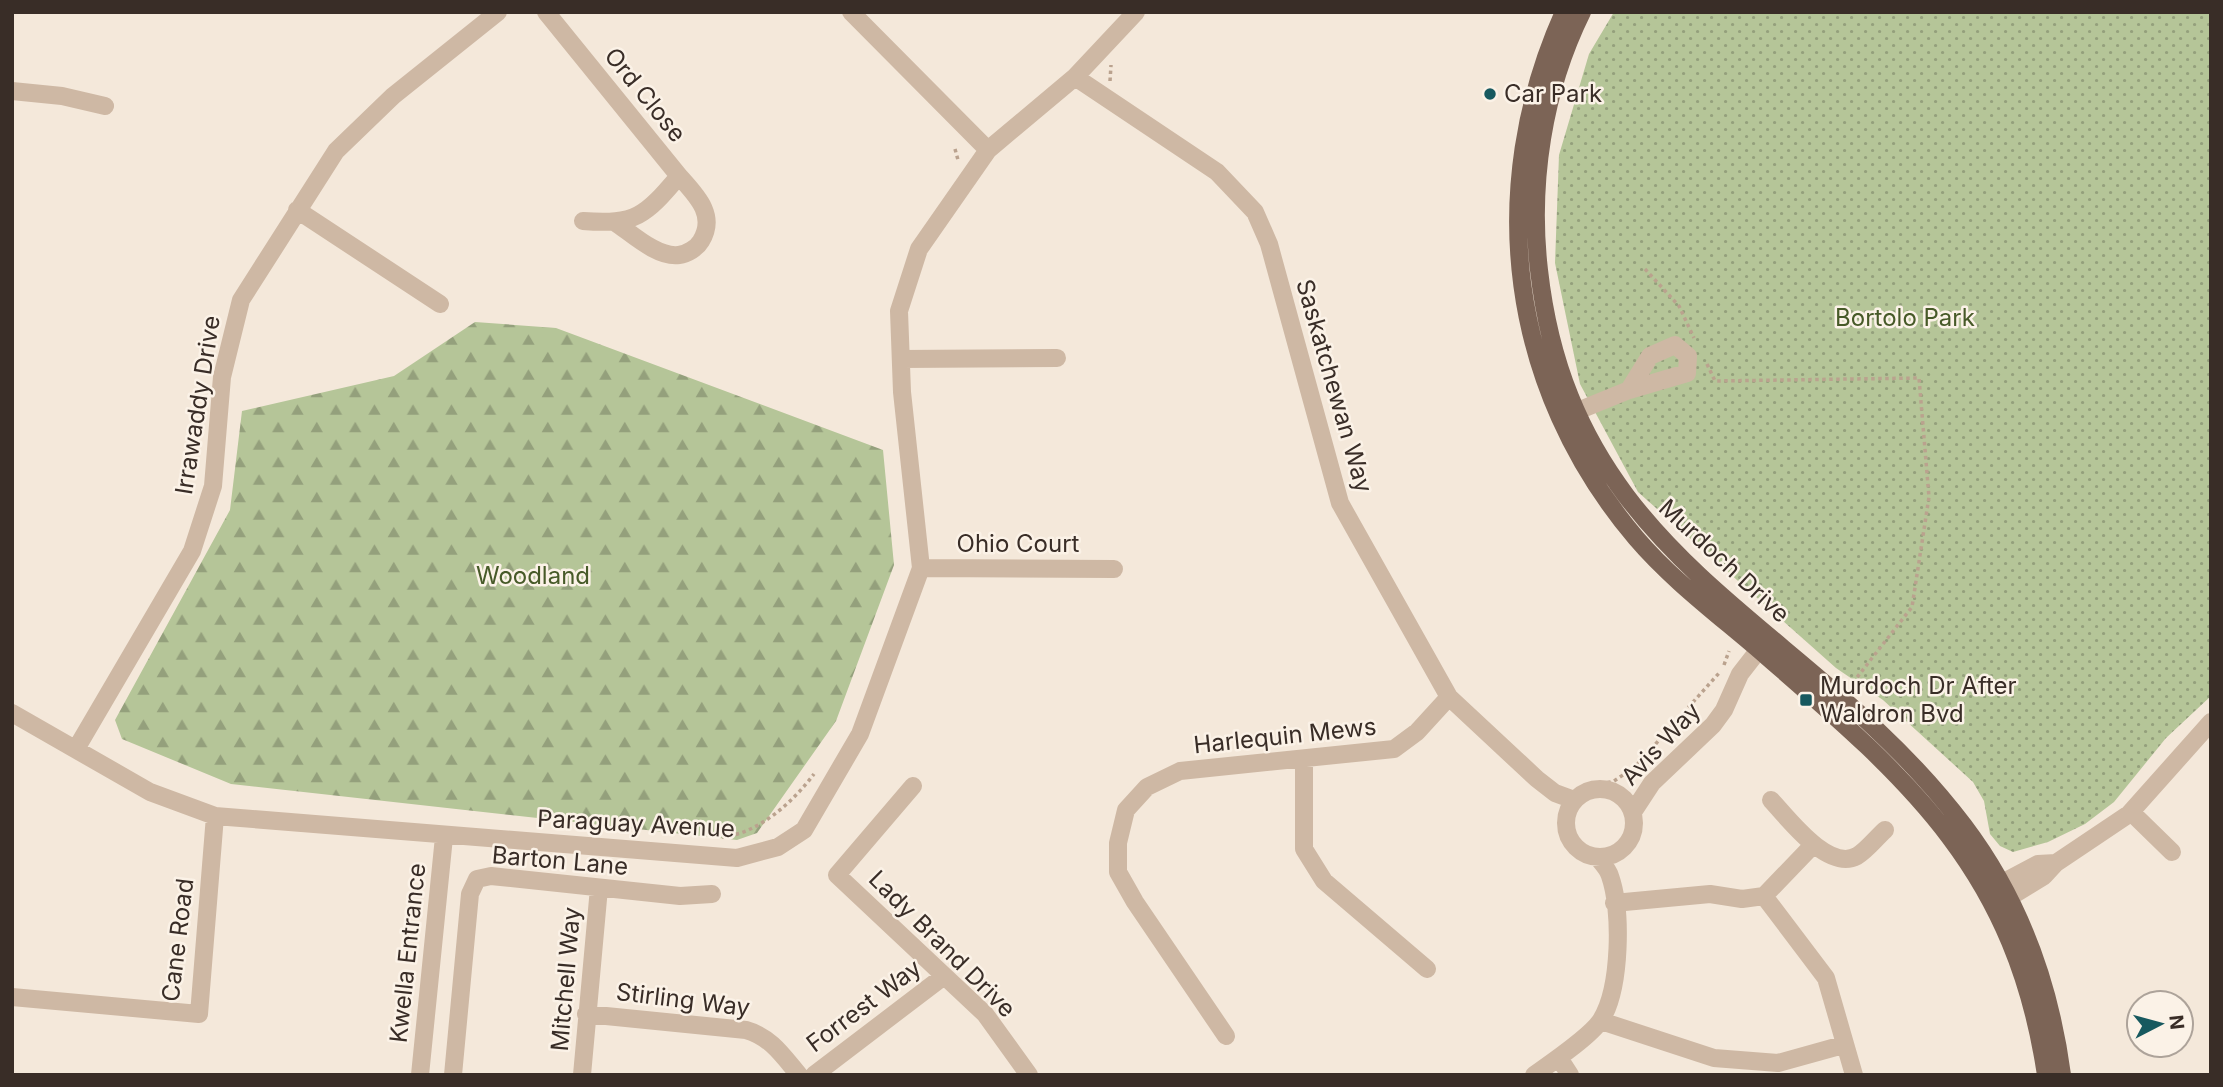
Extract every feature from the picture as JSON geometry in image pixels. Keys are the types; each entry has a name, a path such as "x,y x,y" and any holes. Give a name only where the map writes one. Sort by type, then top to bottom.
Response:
{"main road":[{"name":"Murdoch Drive","path":"1564,12 1546,51 1519,167 1517,236 1523,292 1537,358 1570,440 1619,515 1656,558 1913,765 1965,827 1999,895 2037,960 2057,1034 2063,1075"},
{"name":"Murdoch Drive","path":"1582,12 1562,59 1541,143 1534,226 1543,309 1552,348 1574,412 1601,463 1669,550 1763,644"},
{"name":"Murdoch Drive","path":"1999,895 2040,1039 2046,1075"}],"street":[{"name":"Irrawaddy Drive","path":"76,749 192,551 213,486 222,377 241,300 336,151 393,96 498,12"},
{"name":"Ord Close","path":"546,12 699,199 706,211 708,230 697,247 678,256 659,250 616,223"},
{"path":"851,12 988,149"},
{"name":"Paraguay Avenue","path":"12,713 150,792 215,816 737,858 778,847 804,830 860,734 921,568 899,312 919,249 988,149 1075,77 1136,12"},
{"name":"Saskatchewan Way","path":"1075,77 1217,172 1255,212 1269,244 1339,503 1449,697 1555,793 1579,795"},
{"path":"12,91 62,96 105,106"},
{"name":"Ord Close","path":"583,221 616,223 643,214 678,176"},
{"path":"297,211 440,303"},
{"path":"901,359 1057,358"},
{"path":"1574,412 1629,390"},
{"name":"Ohio Court","path":"921,568 1114,569"},
{"name":"Avis Way","path":"1633,812 1653,783 1713,725 1724,710 1740,674 1763,644"},
{"name":"Harlequin Mews","path":"1226,1036 1135,902 1118,872 1118,843 1126,810 1147,787 1180,771 1394,749 1417,732 1449,697"},
{"path":"1999,895 2038,863 2056,863 2079,851 2131,812 2211,722"},
{"path":"1304,759 1304,849 1324,881 1427,969"},
{"name":"Lady Brand Drive","path":"913,786 837,875 985,1014 1029,1075"},
{"path":"1534,1075 1559,1058 1601,1021 1616,968 1614,902 1610,874 1598,858 1578,850 1571,842 1565,821 1579,795 1591,790 1612,790 1628,803 1633,812 1633,834 1620,852 1598,858"},
{"path":"1771,800 1813,845 1839,859 1855,857 1885,830"},
{"path":"2131,812 2172,852"},
{"name":"Cane Road","path":"12,997 199,1014 215,816"},
{"name":"Kwella Entrance","path":"420,1075 444,836"},
{"path":"1614,902 1710,894 1742,900 1764,896 1813,845"},
{"name":"Barton Lane","path":"453,1075 472,885 477,878 491,876 680,896 712,894"},
{"name":"Mitchell Way","path":"582,1075 599,888"},
{"path":"1764,896 1826,978 1843,1045 1854,1075"},
{"name":"Forrest Way","path":"814,1075 944,976"},
{"name":"Stirling Way","path":"586,1014 746,1030 761,1034 774,1044 799,1075"},
{"path":"1601,1021 1713,1066 1778,1063 1843,1045"},
{"path":"1559,1058 1570,1075"}],"path":[{"path":"1114,60 1109,68 1111,82 1115,87"},
{"path":"955,149 958,168"},
{"path":"1645,269 1679,306 1697,344"},
{"path":"1703,356 1715,381 1919,378 1929,497 1912,607 1847,691"},
{"path":"1579,795 1614,781 1636,767 1722,670 1728,651"},
{"path":"716,838 740,836 797,796 820,767"}],"green space":[{"name":"Bortolo Park","path":"1614,12 2211,12 2211,696 2166,738 2114,802 2085,824 2048,842 2013,852 2000,846 1990,834 1984,801 1973,782 1883,700 1836,668 1638,492 1580,384 1555,263 1559,155 1589,54"},
{"name":"Woodland","path":"475,322 556,328 883,450 894,565 836,721 757,833 737,840 231,784 122,739 115,720 230,510 242,411 394,376"}],"place":[{"name":"Car Park","path":"1490,94"},
{"name":"Murdoch Dr After Waldron Bvd","path":"1806,700"}]}
